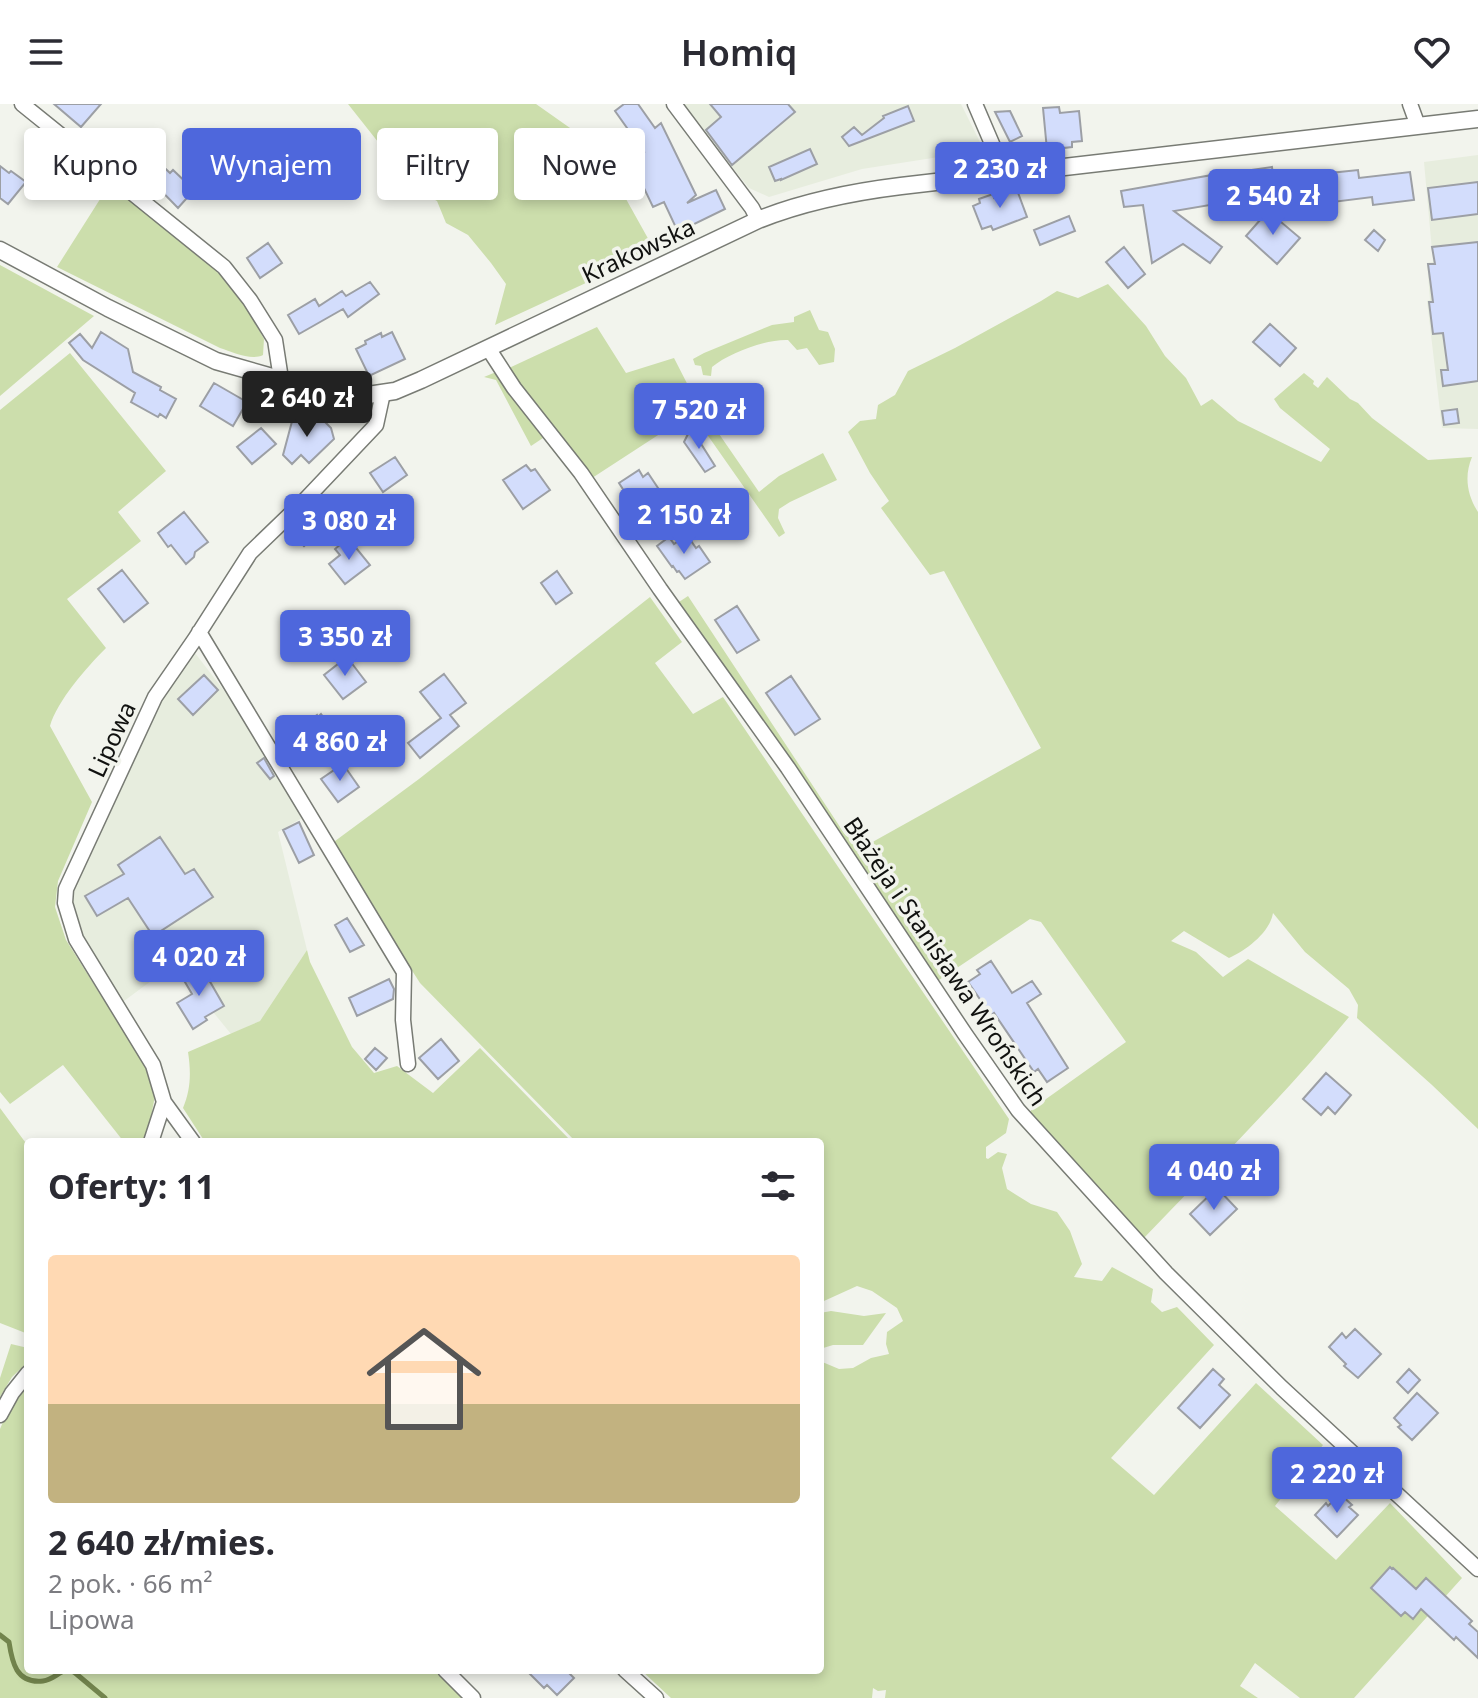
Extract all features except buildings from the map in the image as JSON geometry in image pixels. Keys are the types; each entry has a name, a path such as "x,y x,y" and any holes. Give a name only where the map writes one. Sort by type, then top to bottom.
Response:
{"street":[{"path":"22,104 224,267 250,300 275,340 281,379"},
{"path":"674,104 758,220"},
{"path":"975,104 1002,174"},
{"path":"1410,104 1418,126"},
{"name":"Krakowska","path":"0,250 216,361 307,387 368,395 395,391 421,380 758,220 804,203 838,195 1002,174 1478,119"},
{"name":"Błażeja i Stanisława Wrońskich","path":"488,348 514,388 581,473 788,768 1018,1110 1190,1297 1282,1388 1478,1569"},
{"name":"Lipowa","path":"190,1138 164,1102 153,1065 76,939 65,903 66,889 155,697 250,553 376,425 383,393"},
{"path":"199,632 404,972 403,1020 408,1064"},
{"path":"152,1138 164,1102"},
{"path":"0,1415 24,1378"},
{"path":"449,1674 473,1698"},
{"path":"629,1674 656,1698"}],"shaded area":[{"path":"681,104 961,104 984,150 862,169 769,197 749,188"},
{"path":"1478,155 1478,429 1442,428 1427,301 1430,300 1427,263 1433,262 1424,162"},
{"path":"195,653 259,736 302,818 278,832 307,950 260,1021 231,1034 174,964 120,1004 78,938 69,887 151,713"}],"green space":[{"path":"348,104 536,104 570,128 514,128 514,200 627,200 655,251 495,325 506,284 468,235 446,223 435,200 498,200 498,128 377,128 377,141"},
{"path":"99,200 129,200 187,244 228,282 243,301 264,339 263,355 248,356 220,348 57,267"},
{"path":"0,265 94,316 0,396"},
{"path":"1108,284 1146,326 1165,356 1186,378 1201,406 1212,399 1238,421 1321,462 1330,449 1280,408 1274,399 1304,373 1318,388 1327,377 1372,418 1428,460 1472,457 1468,485 1478,512 1478,1129 1357,1018 1358,1005 1349,989 1305,952 1273,913 1257,940 1229,958 1184,931 1171,941 1196,952 1223,977 1248,959 1349,1017 1274,1103 1142,1240 1029,1114 1126,1042 1041,922 1030,919 936,982 868,874 850,855 676,604 688,596 844,833 860,849 1041,748 944,571 930,575 881,508 889,501 848,432 860,421 876,419 878,405 895,395 908,371 1057,291 1078,298"},
{"path":"810,310 819,330 828,332 835,349 834,362 819,365 807,348 797,350 788,340 759,344 738,352 712,367 711,376 703,375 701,366 695,365 693,359 704,353 772,325 794,322 794,317"},
{"path":"597,327 626,373 674,358 695,399 759,492 779,476 823,453 837,480 779,509 778,518 785,533 779,537 692,413 589,480 509,368"},
{"path":"70,353 166,471 118,512 141,541 67,599 106,648 66,695 50,726 92,802 58,881 55,907 66,940 148,1070 155,1096 146,1138 121,1138 63,1065 10,1104 0,1092 0,410"},
{"path":"496,372 543,438 531,446 496,380 484,377"},
{"path":"650,597 682,642 655,663 693,714 723,697 1009,1119 1006,1133 986,1147 988,1159 998,1152 1007,1154 1002,1168 1007,1189 1031,1204 1057,1212 1070,1231 1082,1264 1074,1277 1102,1281 1112,1267 1153,1289 1151,1302 1162,1312 1177,1307 1214,1345 1111,1458 1154,1495 1256,1383 1323,1445 1275,1506 1336,1560 1390,1503 1462,1578 1354,1698 1300,1698 1255,1663 1240,1686 1258,1698 885,1698 886,1690 873,1688 872,1698 671,1698 645,1674 824,1674 824,1363 839,1369 853,1368 871,1358 889,1354 887,1332 903,1321 897,1308 872,1291 857,1286 824,1301 824,1138 572,1138 420,983 331,844 419,779"},
{"path":"307,950 352,1047 374,1073 397,1066 433,1093 480,1048 568,1138 202,1138 183,1108 190,1080 188,1052 260,1021"},
{"path":"0,1108 24,1141 24,1332 0,1323"},
{"path":"824,1312 864,1316 886,1313 863,1345 824,1348"},
{"path":"11,1344 24,1347 24,1366 12,1377 0,1397 0,1378"},
{"path":"24,1391 24,1674 441,1674 466,1698 0,1698 0,1429"}],"waterway":[{"path":"0,1635 9,1642 14,1664 21,1675 34,1681 58,1674"},
{"path":"76,1674 105,1698"}]}
